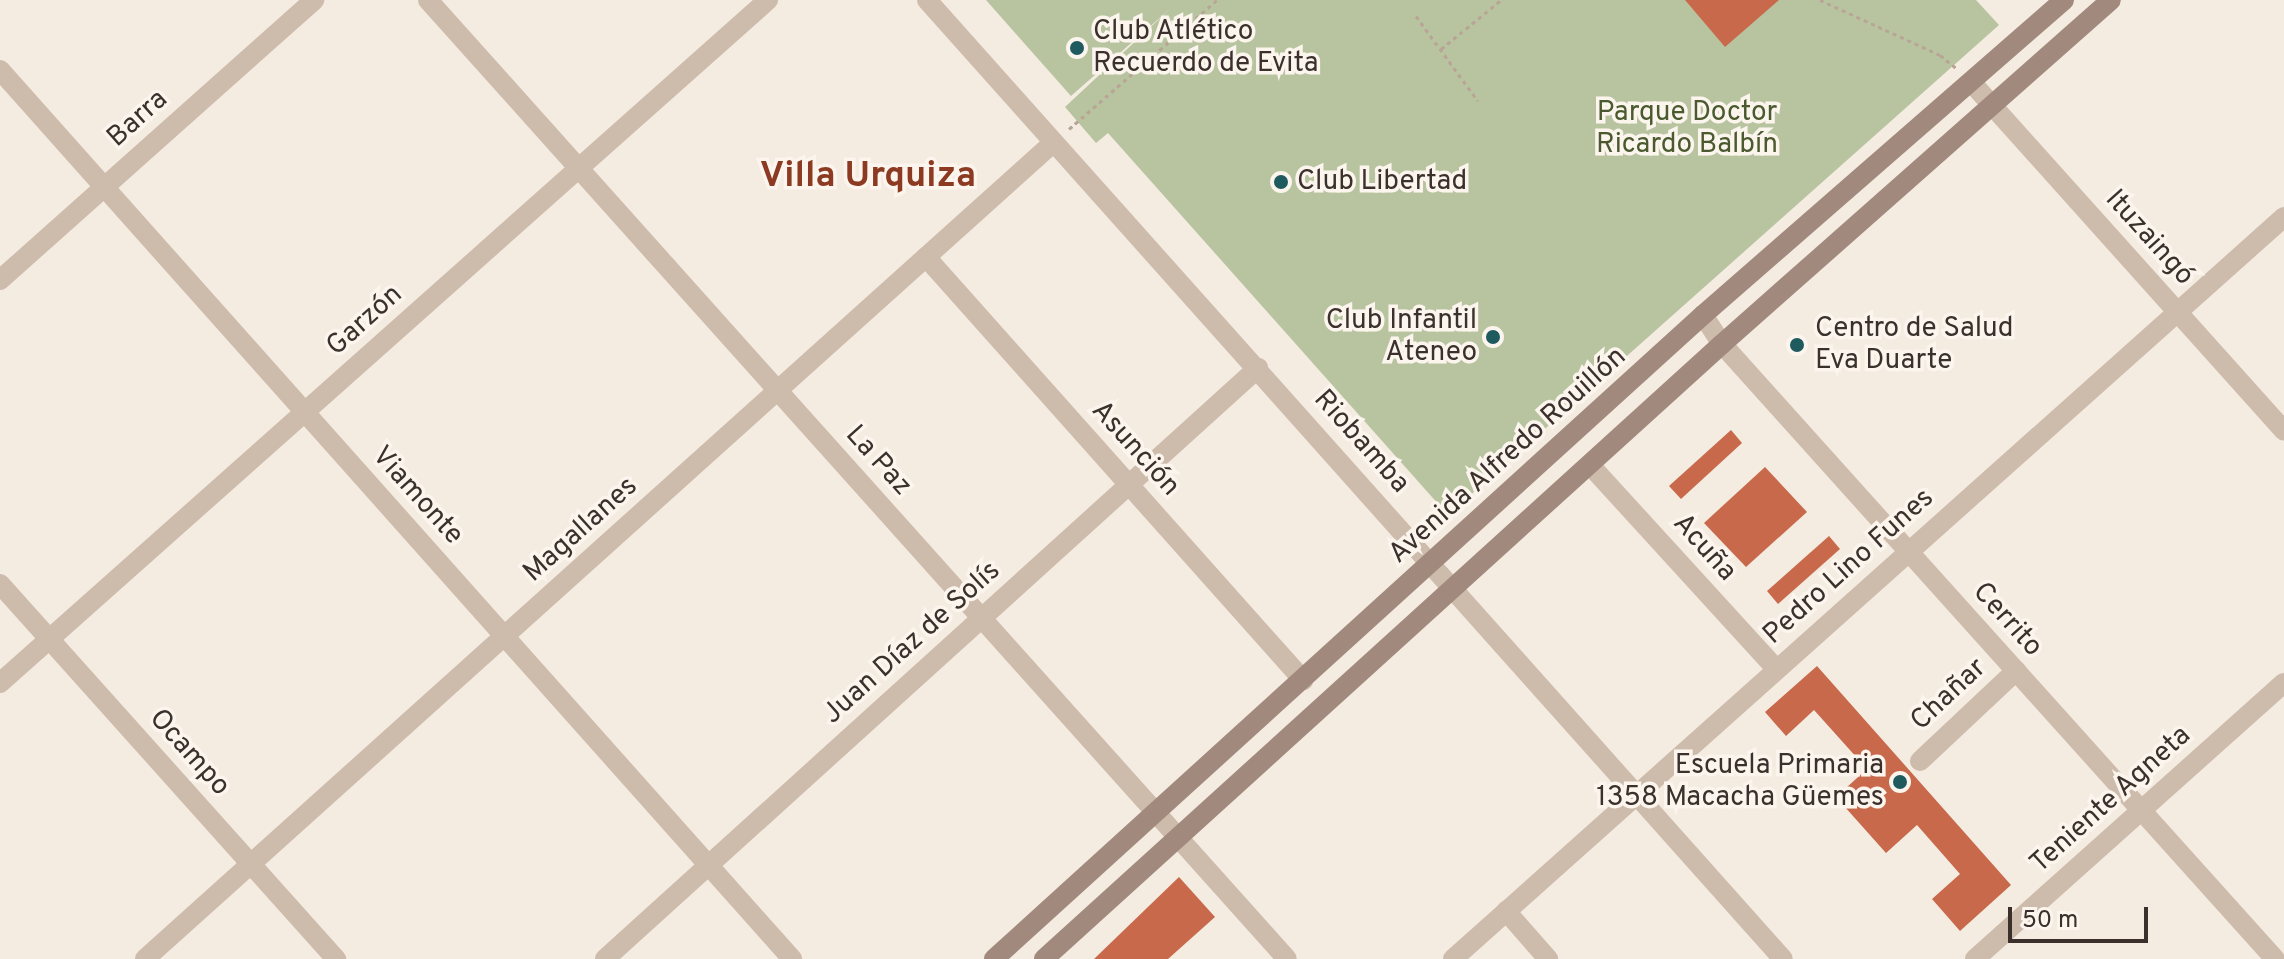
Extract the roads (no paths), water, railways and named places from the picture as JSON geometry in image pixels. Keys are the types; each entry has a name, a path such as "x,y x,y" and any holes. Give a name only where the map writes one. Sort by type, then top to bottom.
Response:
{"street":[{"name":"Barra","path":"0,280 314,0"},
{"name":"La Paz","path":"428,0 1287,959"},
{"name":"Riobamba","path":"927,0 1783,959"},
{"name":"Avenida Alfredo Rouillón","path":"1044,959 1179,839 1703,315 2064,0"},
{"name":"Avenida Alfredo Rouillón","path":"994,959 1303,680 1590,465 2111,0"},
{"name":"Garzón","path":"0,683 761,2"},
{"name":"Viamonte","path":"0,70 792,959"},
{"name":"Ituzaingó","path":"1972,83 2284,431"},
{"name":"Magallanes","path":"145,959 1054,142"},
{"name":"Pedro Lino Funes","path":"1453,959 2284,217"},
{"name":"Asunción","path":"926,257 1303,680"},
{"name":"Cerrito","path":"1703,315 1722,344 2275,959"},
{"name":"Juan Díaz de Solís","path":"605,959 1258,368"},
{"name":"Acuña","path":"1590,465 1776,669"},
{"name":"Ocampo","path":"0,584 336,959"},
{"name":"Chañar","path":"1920,761 2016,671"},
{"name":"Teniente Agneta","path":"1975,959 2284,683"},
{"path":"1506,911 1548,959"}],"place":[{"name":"Club Atlético Recuerdo de Evita","path":"1077,48"},
{"name":"Club Libertad","path":"1281,182"},
{"name":"Club Infantil Ateneo","path":"1493,337"},
{"name":"Centro de Salud Eva Duarte","path":"1797,345"},
{"name":"Escuela Primaria 1358 Macacha Güemes","path":"1900,782"}],"district":[{"name":"Villa Urquiza","path":"868,178"}],"park label":[{"name":"Parque Doctor Ricardo Balbín","path":"1687,129"}]}
